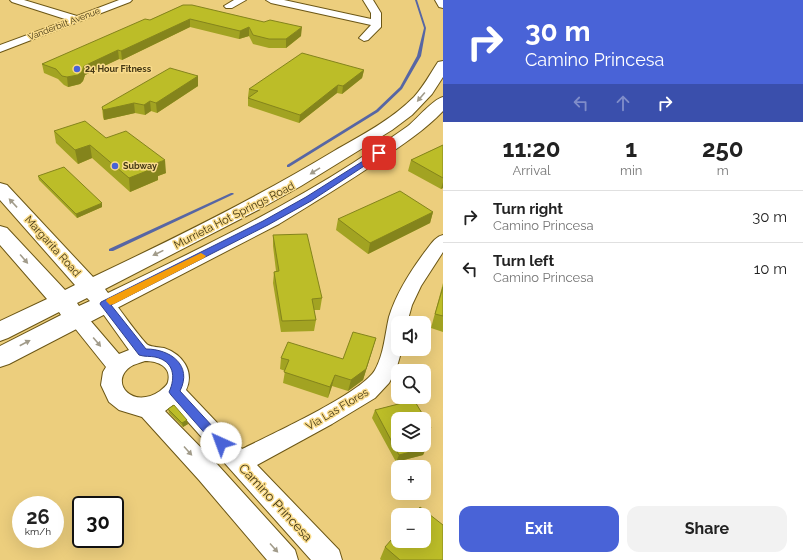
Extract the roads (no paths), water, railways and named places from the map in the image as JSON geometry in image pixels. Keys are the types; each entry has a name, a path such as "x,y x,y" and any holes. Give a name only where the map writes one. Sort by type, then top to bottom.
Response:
{"main road":[{"path":"441,0 443,5"},
{"name":"Murrieta Hot Springs Road","path":"0,357 69,309 89,287 256,205 306,176 390,123 415,104 434,82 443,65"},
{"name":"Murrieta Hot Springs Road","path":"0,332 69,309 104,304 265,223 308,199 416,128 443,102"},
{"name":"Margarita Road","path":"0,189 104,304"},
{"path":"0,232 69,309"}],"street":[{"name":"Vanderbilt Avenue","path":"0,49 127,0"},
{"path":"229,6 240,0"},
{"path":"271,0 376,23"},
{"path":"364,38 376,27 376,12 368,0"},
{"path":"12,1 76,19"},
{"name":"Via Las Flores","path":"239,463 294,435 367,392 381,378 389,363 399,315 409,290 421,269 443,240"},
{"path":"104,304 143,353"},
{"path":"69,309 117,366"},
{"path":"143,353 163,355 171,360 177,367 179,375 178,383 174,392 167,399 158,404 147,407 136,407 126,404 118,399 112,391 112,374 117,366 129,357 143,353"},
{"name":"Camino Princesa","path":"174,392 329,560"},
{"path":"147,407 208,472 285,560"}],"waterway":[{"path":"288,166 377,111 401,88 419,56 425,28 416,0"},
{"path":"111,250 232,194"}],"place":[{"name":"24 Hour Fitness","path":"77,69"},
{"name":"Subway","path":"115,166"}]}
